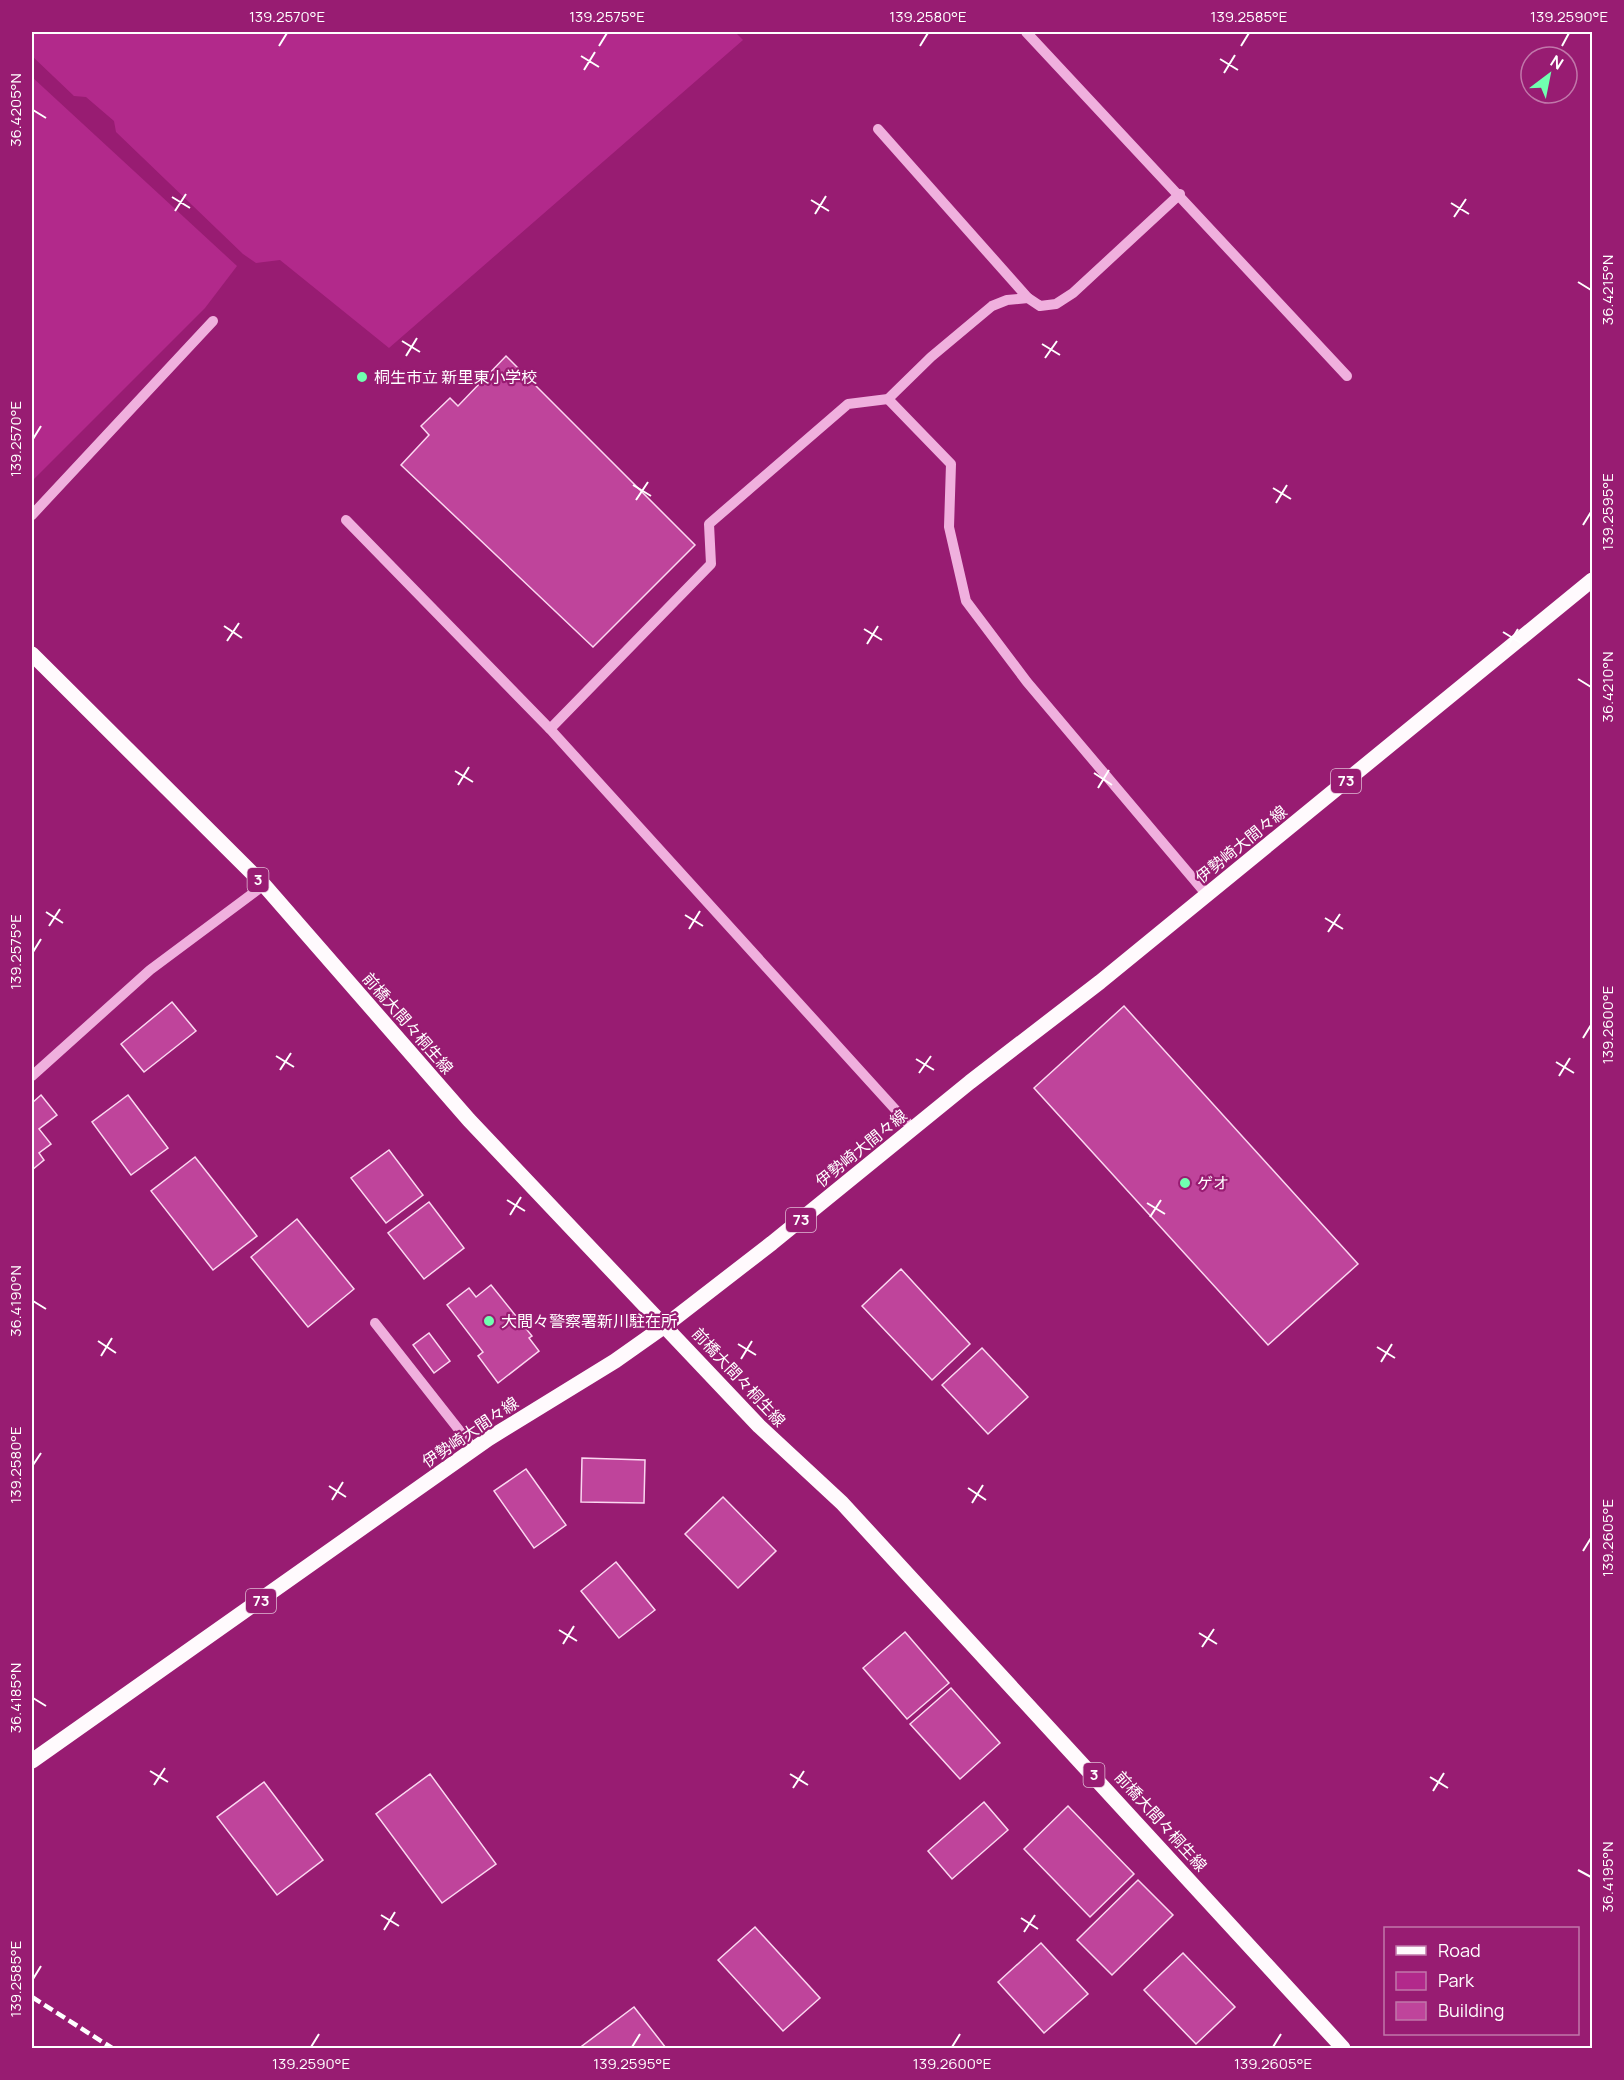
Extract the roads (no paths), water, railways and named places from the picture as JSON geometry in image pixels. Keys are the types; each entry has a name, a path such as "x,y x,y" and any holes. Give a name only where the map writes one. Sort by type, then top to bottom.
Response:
{"main road":[{"name":"伊勢崎大間々線","path":"32,1761 474,1449 615,1361 666,1325 772,1244 1593,580"},
{"name":"前橋大間々桐生線","path":"32,654 264,885 469,1120 666,1325 759,1426 850,1512 1343,2049"}],"street":[{"path":"1026,32 1347,376"},
{"path":"878,129 1028,298 1040,306 1056,304 1073,293 1120,252 1179,194"},
{"path":"550,729 711,564 709,524 848,404 888,399 931,357 992,306 1007,300 1028,298"},
{"path":"32,515 213,321"},
{"path":"888,399 951,464 950,527 966,601 1027,682 1206,895"},
{"path":"346,520 550,729 913,1128"},
{"path":"32,1076 150,970 264,885"},
{"path":"375,1323 474,1449"}],"railway":[{"path":"32,1997 112,2048"}],"place":[{"name":"桐生市立 新里東小学校","path":"362,377"},
{"name":"ゲオ","path":"1185,1183"},
{"name":"大間々警察署新川駐在所","path":"489,1321"}]}
